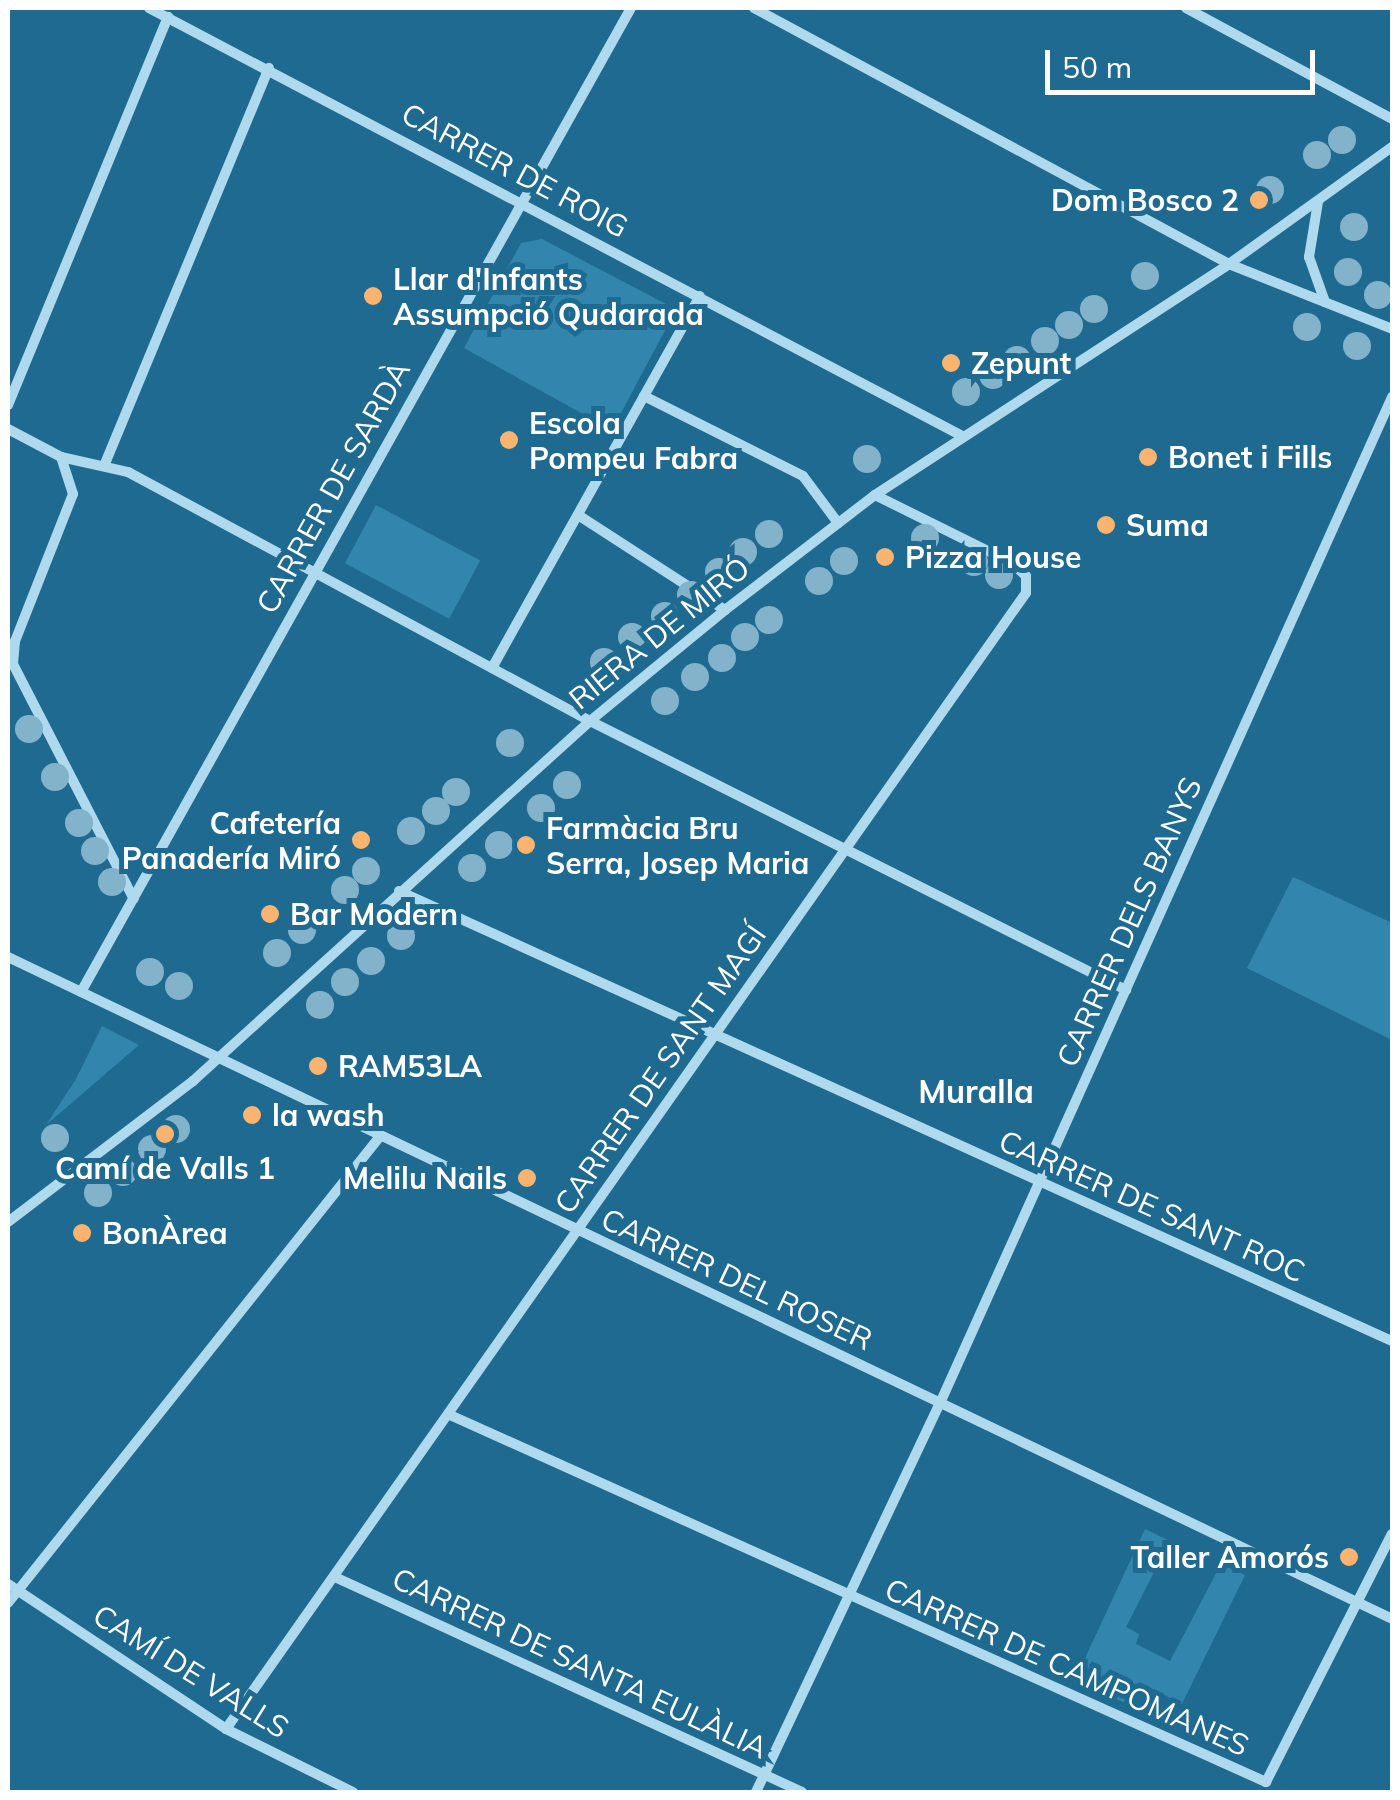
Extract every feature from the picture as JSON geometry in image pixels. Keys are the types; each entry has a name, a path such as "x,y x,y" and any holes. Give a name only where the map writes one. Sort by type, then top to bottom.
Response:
{"street":[{"name":"CARRER DE ROIG","path":"149,8 962,436"},
{"name":"CARRER DE SARDÀ","path":"81,992 312,572 631,8"},
{"path":"754,8 1229,264 1392,329"},
{"path":"1186,8 1392,120"},
{"path":"8,404 168,17"},
{"path":"104,466 269,68"},
{"name":"RIERA DE MIRÓ","path":"8,1222 218,1058 590,721 725,610 875,494 1229,264 1392,147"},
{"path":"1319,200 1309,256 1325,302"},
{"path":"492,668 700,296"},
{"path":"644,396 803,476 838,523"},
{"name":"CARRER DELS BANYS","path":"756,1792 941,1401 1392,397"},
{"path":"8,429 61,457 128,472 590,721 848,846 1126,990"},
{"path":"61,457 73,494 10,663 134,898"},
{"name":"CARRER DE SANT MAGÍ","path":"226,1729 337,1578 1026,593 1026,576 1012,563 875,494"},
{"path":"578,515 725,610"},
{"name":"CARRER DE SANT ROC","path":"399,891 1392,1342"},
{"name":"CARRER DEL ROSER","path":"8,957 1392,1619"},
{"path":"8,1603 12,1587 381,1135"},
{"name":"CARRER DE CAMPOMANES","path":"450,1415 848,1598 1266,1782 1358,1602"},
{"path":"1358,1602 1392,1534"},
{"name":"CARRER DE SANTA EULÀLIA","path":"337,1578 802,1792"},
{"name":"CAMÍ DE VALLS","path":"12,1587 226,1729 353,1792"}],"shaded area":[{"path":"542,239 666,304 671,319 612,430 464,348 521,243"},
{"path":"376,505 480,560 449,619 345,563"},
{"path":"1293,877 1392,923 1392,1040 1247,968"},
{"path":"102,1026 139,1045 46,1125 76,1079"},
{"path":"1145,1529 1170,1541 1126,1627 1139,1634 1136,1644 1170,1661 1221,1564 1245,1575 1182,1704 1139,1682 1128,1704 1074,1682"}],"place":[{"name":"Dom Bosco 2","path":"1259,200"},
{"name":"Llar d'Infants Assumpció Qudarada","path":"373,296"},
{"name":"Zepunt","path":"951,363"},
{"name":"Escola Pompeu Fabra","path":"509,440"},
{"name":"Bonet i Fills","path":"1148,457"},
{"name":"Suma","path":"1106,525"},
{"name":"Pizza House","path":"885,557"},
{"name":"Cafetería Panadería Miró","path":"361,840"},
{"name":"Farmàcia Bru Serra, Josep Maria","path":"526,845"},
{"name":"Bar Modern","path":"270,914"},
{"name":"RAM53LA","path":"318,1066"},
{"name":"la wash","path":"252,1115"},
{"name":"Camí de Valls 1","path":"165,1134"},
{"name":"Melilu Nails","path":"527,1178"},
{"name":"BonÀrea","path":"82,1233"},
{"name":"Taller Amorós","path":"1349,1557"}],"district":[{"name":"Muralla","path":"976,1091"}]}
